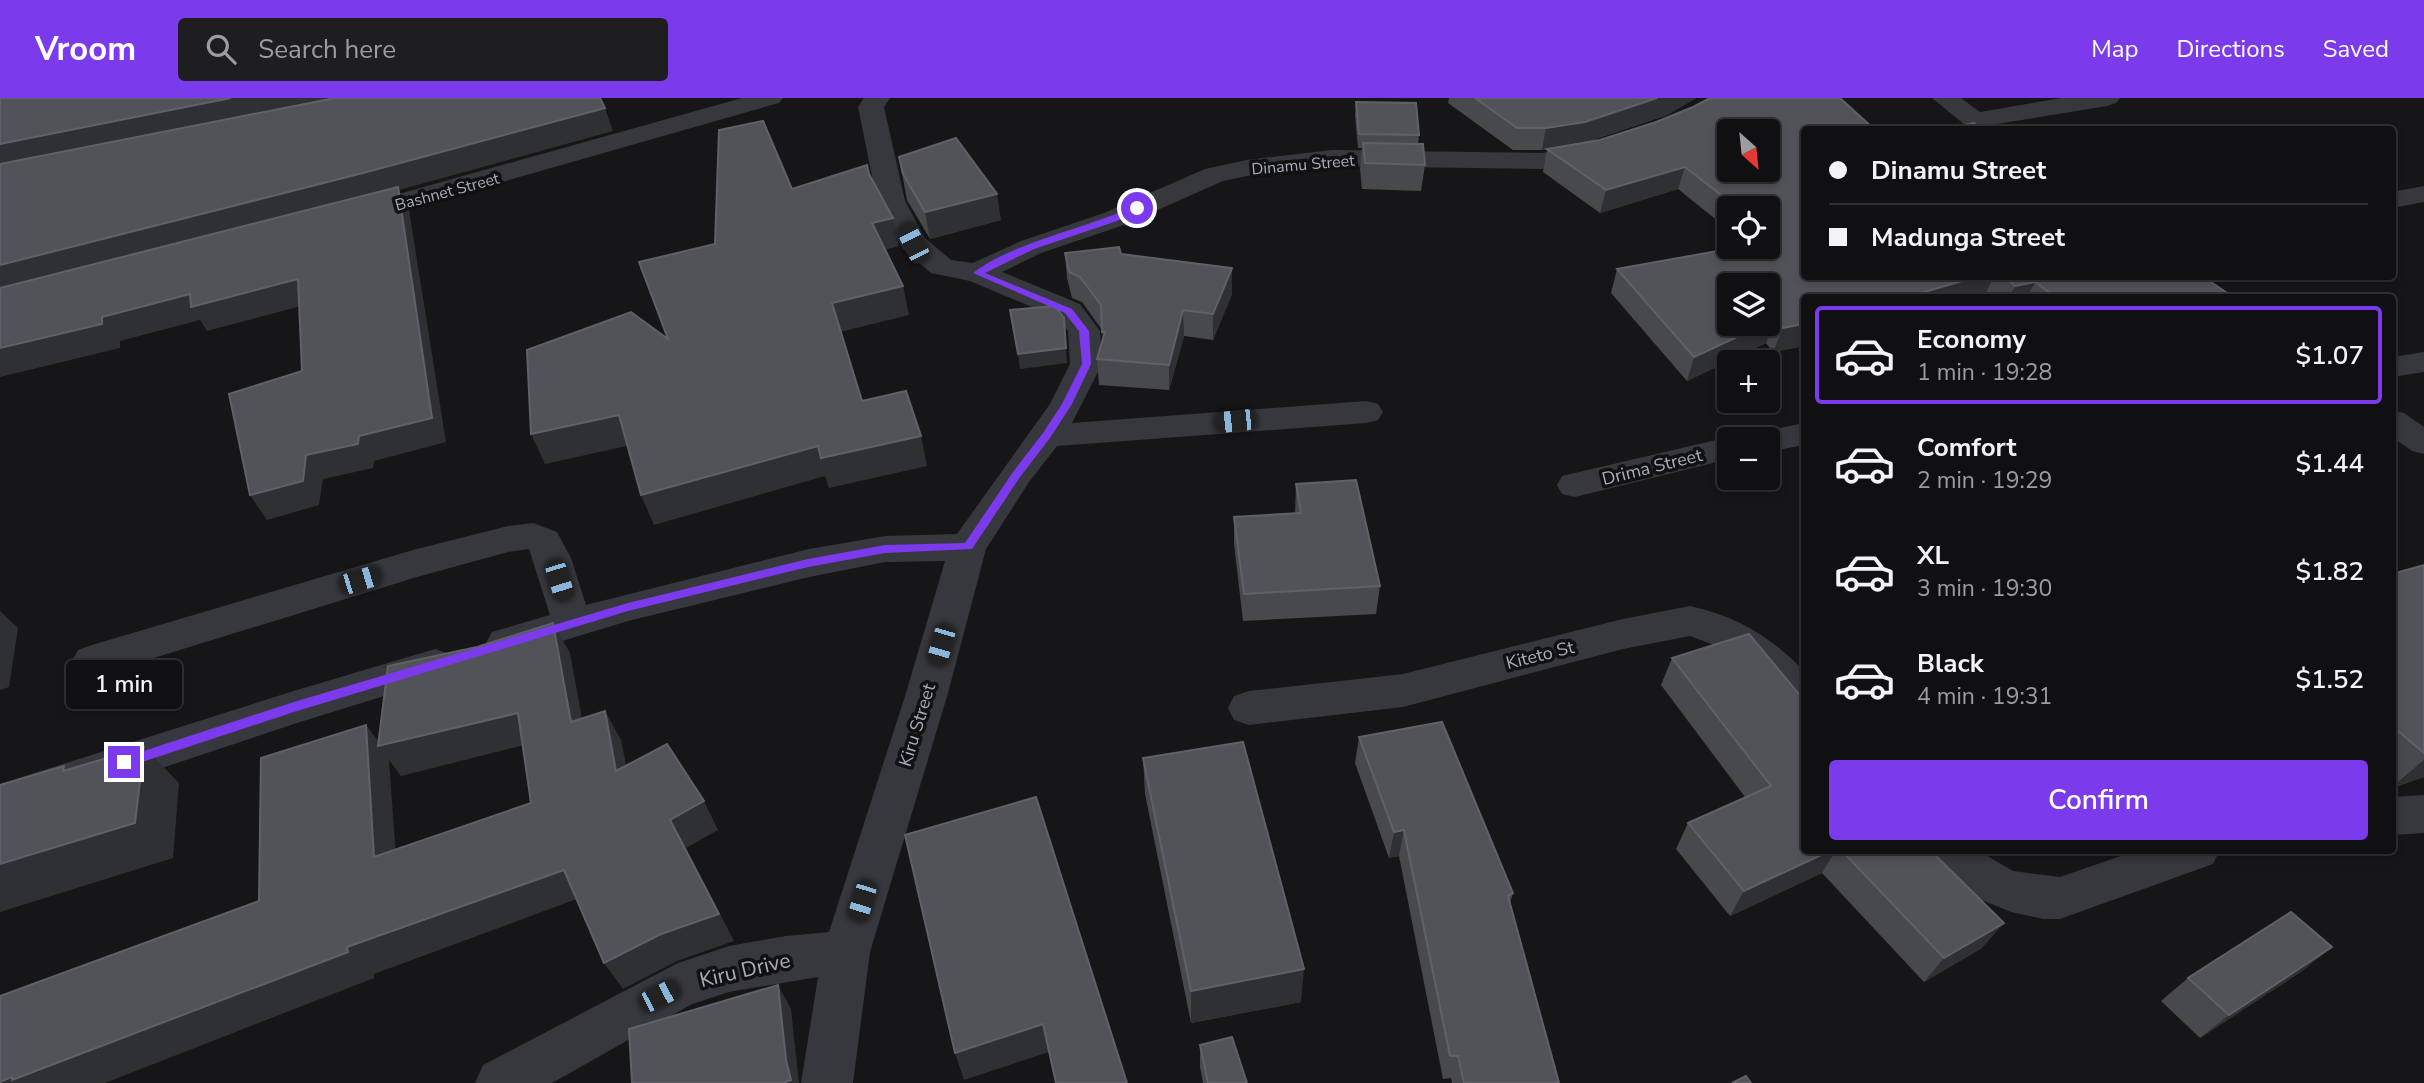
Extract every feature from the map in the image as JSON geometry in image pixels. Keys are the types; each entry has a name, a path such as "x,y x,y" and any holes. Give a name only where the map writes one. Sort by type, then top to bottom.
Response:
{"street":[{"name":"Bashnet Street","path":"326,223 519,171 770,98"},
{"name":"Kiru Street","path":"827,1083 846,953 927,694 968,547 1017,474 1047,436 1067,404 1086,364 1084,331 1069,311 978,273 942,267 913,243 891,201 879,154 871,107 877,98"},
{"path":"1945,98 1982,125 2107,98"},
{"name":"Dinamu Street","path":"978,273 1031,247 1114,219 1215,175 1237,170 1332,158 1542,161 1585,154 1617,144"},
{"path":"2396,199 2424,194"},
{"path":"2396,366 2424,362"},
{"path":"1047,436 1366,412"},
{"path":"2396,424 2424,443"},
{"path":"1780,439 1801,435"},
{"name":"Drima Street","path":"1575,485 1717,451"},
{"path":"92,661 413,564 508,538 533,536 544,541 552,558 572,624"},
{"path":"0,803 297,706 628,607 808,563 885,549 968,547"},
{"name":"Kiteto St","path":"1250,708 1329,702 1424,686 1554,651 1690,621 1708,623 1736,635 1801,689"},
{"path":"2396,816 2424,814"},
{"path":"1947,854 1985,881 2026,897 2045,899 2071,894 2185,854"},
{"name":"Kiru Drive","path":"501,1083 678,986 729,969 774,960 846,953"}],"building":[{"path":"0,98 231,98 0,144"},
{"path":"335,98 600,98 605,108 363,173 0,265 0,164"},
{"path":"1475,98 1657,98 1585,122 1546,128 1517,128"},
{"path":"1710,98 1840,98 1871,126 1801,126 1801,280 1965,280 1918,294 1801,294 1801,325 1783,328 1780,325 1780,273 1717,273 1717,336 1739,336 1694,357 1617,269 1717,251 1717,259 1780,259 1780,196 1722,196 1685,167 1606,190 1547,149 1600,140 1656,122"},
{"path":"1356,102 1416,103 1419,135 1359,134"},
{"path":"763,121 792,189 867,165 869,174 893,218 872,223 903,286 832,303 862,401 906,391 921,436 821,458 818,446 641,495 619,415 531,434 527,350 631,312 668,339 639,262 715,244 719,130"},
{"path":"956,138 997,194 925,212 903,174 899,157"},
{"path":"1363,143 1423,144 1425,165 1365,163"},
{"path":"398,187 432,418 359,436 358,444 306,455 303,481 250,495 229,394 302,371 298,279 191,307 190,294 102,317 102,324 0,348 0,288"},
{"path":"1119,247 1121,254 1232,268 1213,314 1183,310 1169,365 1097,359 1105,332 1102,332 1101,305 1080,277 1069,272 1065,253"},
{"path":"2008,280 2208,280 2229,294 2052,294 2035,282 2015,286"},
{"path":"1055,306 1064,318 1066,348 1018,354 1010,310"},
{"path":"1356,480 1380,586 1244,594 1234,517 1301,513 1296,484"},
{"path":"2424,565 2424,753 2396,729 2396,573"},
{"path":"553,623 571,722 605,711 616,771 667,744 704,801 670,820 719,914 661,934 604,963 564,870 347,947 348,952 12,1080 12,1077 0,1082 0,996 259,901 261,758 366,725 374,857 531,803 518,713 378,746 388,666 477,647"},
{"path":"1749,634 1801,696 1801,854 1823,854 1744,891 1688,823 1771,786 1672,658"},
{"path":"1442,722 1513,893 1508,896 1559,1083 1464,1083 1458,1056 1450,1056 1404,830 1394,832 1359,737"},
{"path":"1243,742 1304,969 1191,991 1143,758"},
{"path":"144,747 135,823 0,864 0,785 64,766 63,771"},
{"path":"1036,797 1127,1083 1056,1083 1043,1024 955,1053 905,835"},
{"path":"1845,854 1934,854 2004,923 1944,958"},
{"path":"2291,912 2332,947 2229,1015 2188,978"},
{"path":"778,985 786,1060 791,1080 782,1083 632,1083 629,1029"},
{"path":"1232,1037 1247,1083 1208,1083 1200,1045"},
{"path":"1746,1076 1751,1083 1732,1083"}],"route":[{"path":"124,762 297,706 628,607 808,563 885,549 968,547 1017,474 1047,436 1067,404 1086,364 1084,331 1069,311 978,273 1031,247 1114,219 1137,208"}]}
